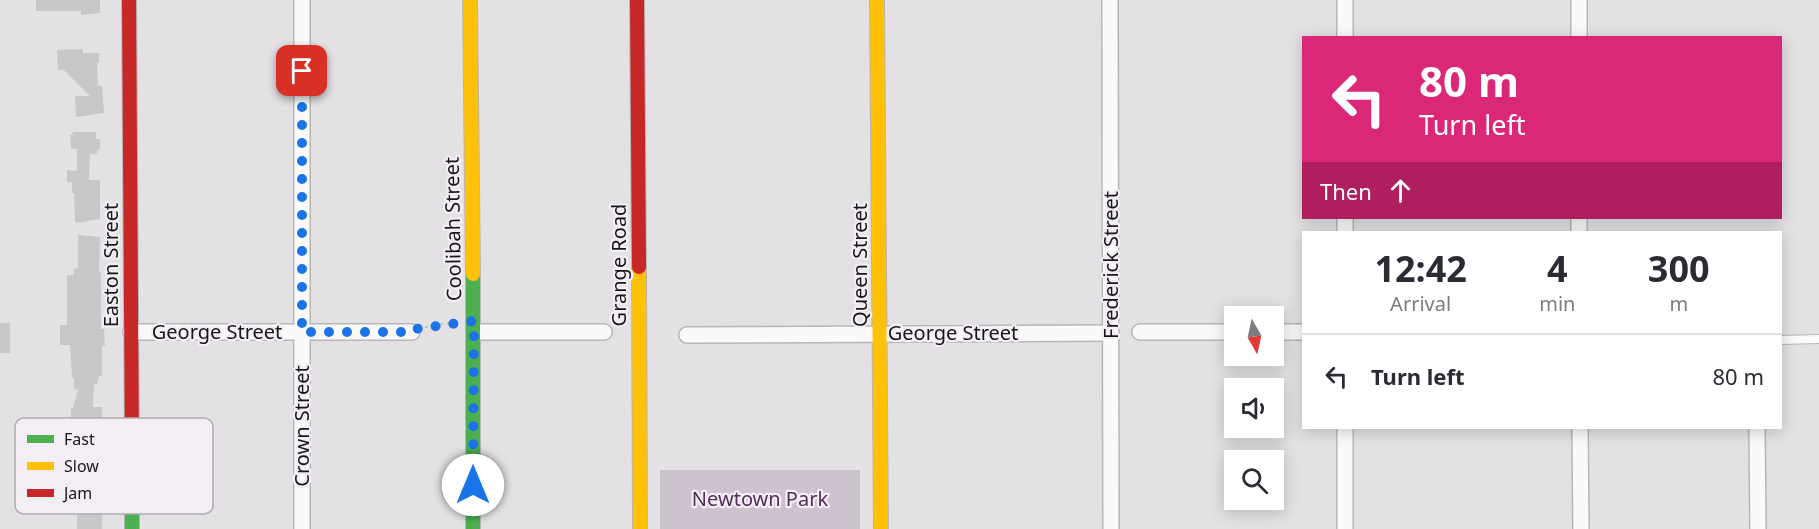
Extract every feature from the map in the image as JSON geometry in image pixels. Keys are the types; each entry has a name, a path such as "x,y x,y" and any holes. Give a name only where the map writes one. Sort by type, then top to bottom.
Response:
{"street":[{"name":"Easton Street","path":"129,0 131,418"},
{"name":"Crown Street","path":"302,0 302,529"},
{"name":"Coolibah Street","path":"470,0 474,327 473,529"},
{"name":"Grange Road","path":"637,0 640,529"},
{"name":"Queen Street","path":"877,0 882,529"},
{"name":"Frederick Street","path":"1110,0 1111,529"},
{"path":"1345,0 1345,36"},
{"path":"1579,0 1579,36"},
{"path":"474,327 604,332"},
{"name":"George Street","path":"130,332 412,332"},
{"path":"1140,333 1224,332"},
{"path":"1284,332 1302,332"},
{"name":"George Street","path":"687,335 1111,333"},
{"path":"1345,429 1346,529"},
{"path":"1581,429 1581,529"},
{"path":"1757,429 1758,529"},
{"name":"Easton Street","path":"132,514 132,529"}],"lane":[{"path":"1782,340 1819,339"}],"path":[{"path":"412,332 415,329 474,327"}],"green space":[{"name":"Newtown Park","path":"660,470 860,470 860,529 660,529"}],"building":[{"path":"36,0 100,0 100,13 81,15 81,11 36,11"},
{"path":"83,49 83,53 99,53 98,86 102,86 104,113 76,117 75,96 90,96 64,70 58,70 57,50"},
{"path":"72,132 96,132 96,139 100,139 100,149 97,150 97,154 90,154 89,180 100,180 100,219 76,223 75,220 72,182 67,182 67,170 77,171 77,149 71,149 70,135 73,135"},
{"path":"78,235 100,237 101,329 104,329 105,346 102,346 102,376 99,376 97,384 94,384 93,407 102,407 102,418 71,418 71,408 73,408 78,390 74,389 74,378 72,378 70,345 60,345 60,325 67,325 67,275 74,275 74,269 78,268"},
{"path":"0,323 10,323 10,353 0,353"},
{"path":"77,514 102,514 102,529 77,529"}],"traffic: fast":[{"path":"473,274 473,529"},
{"path":"132,514 132,529"}],"traffic: slow":[{"path":"470,0 473,274"},
{"path":"877,0 881,529"},
{"path":"639,267 640,529"}],"traffic: jam":[{"path":"129,0 132,418"},
{"path":"637,0 639,267"}],"route":[{"path":"302,71 302,332 412,332 415,329 474,321 473,485"}]}
